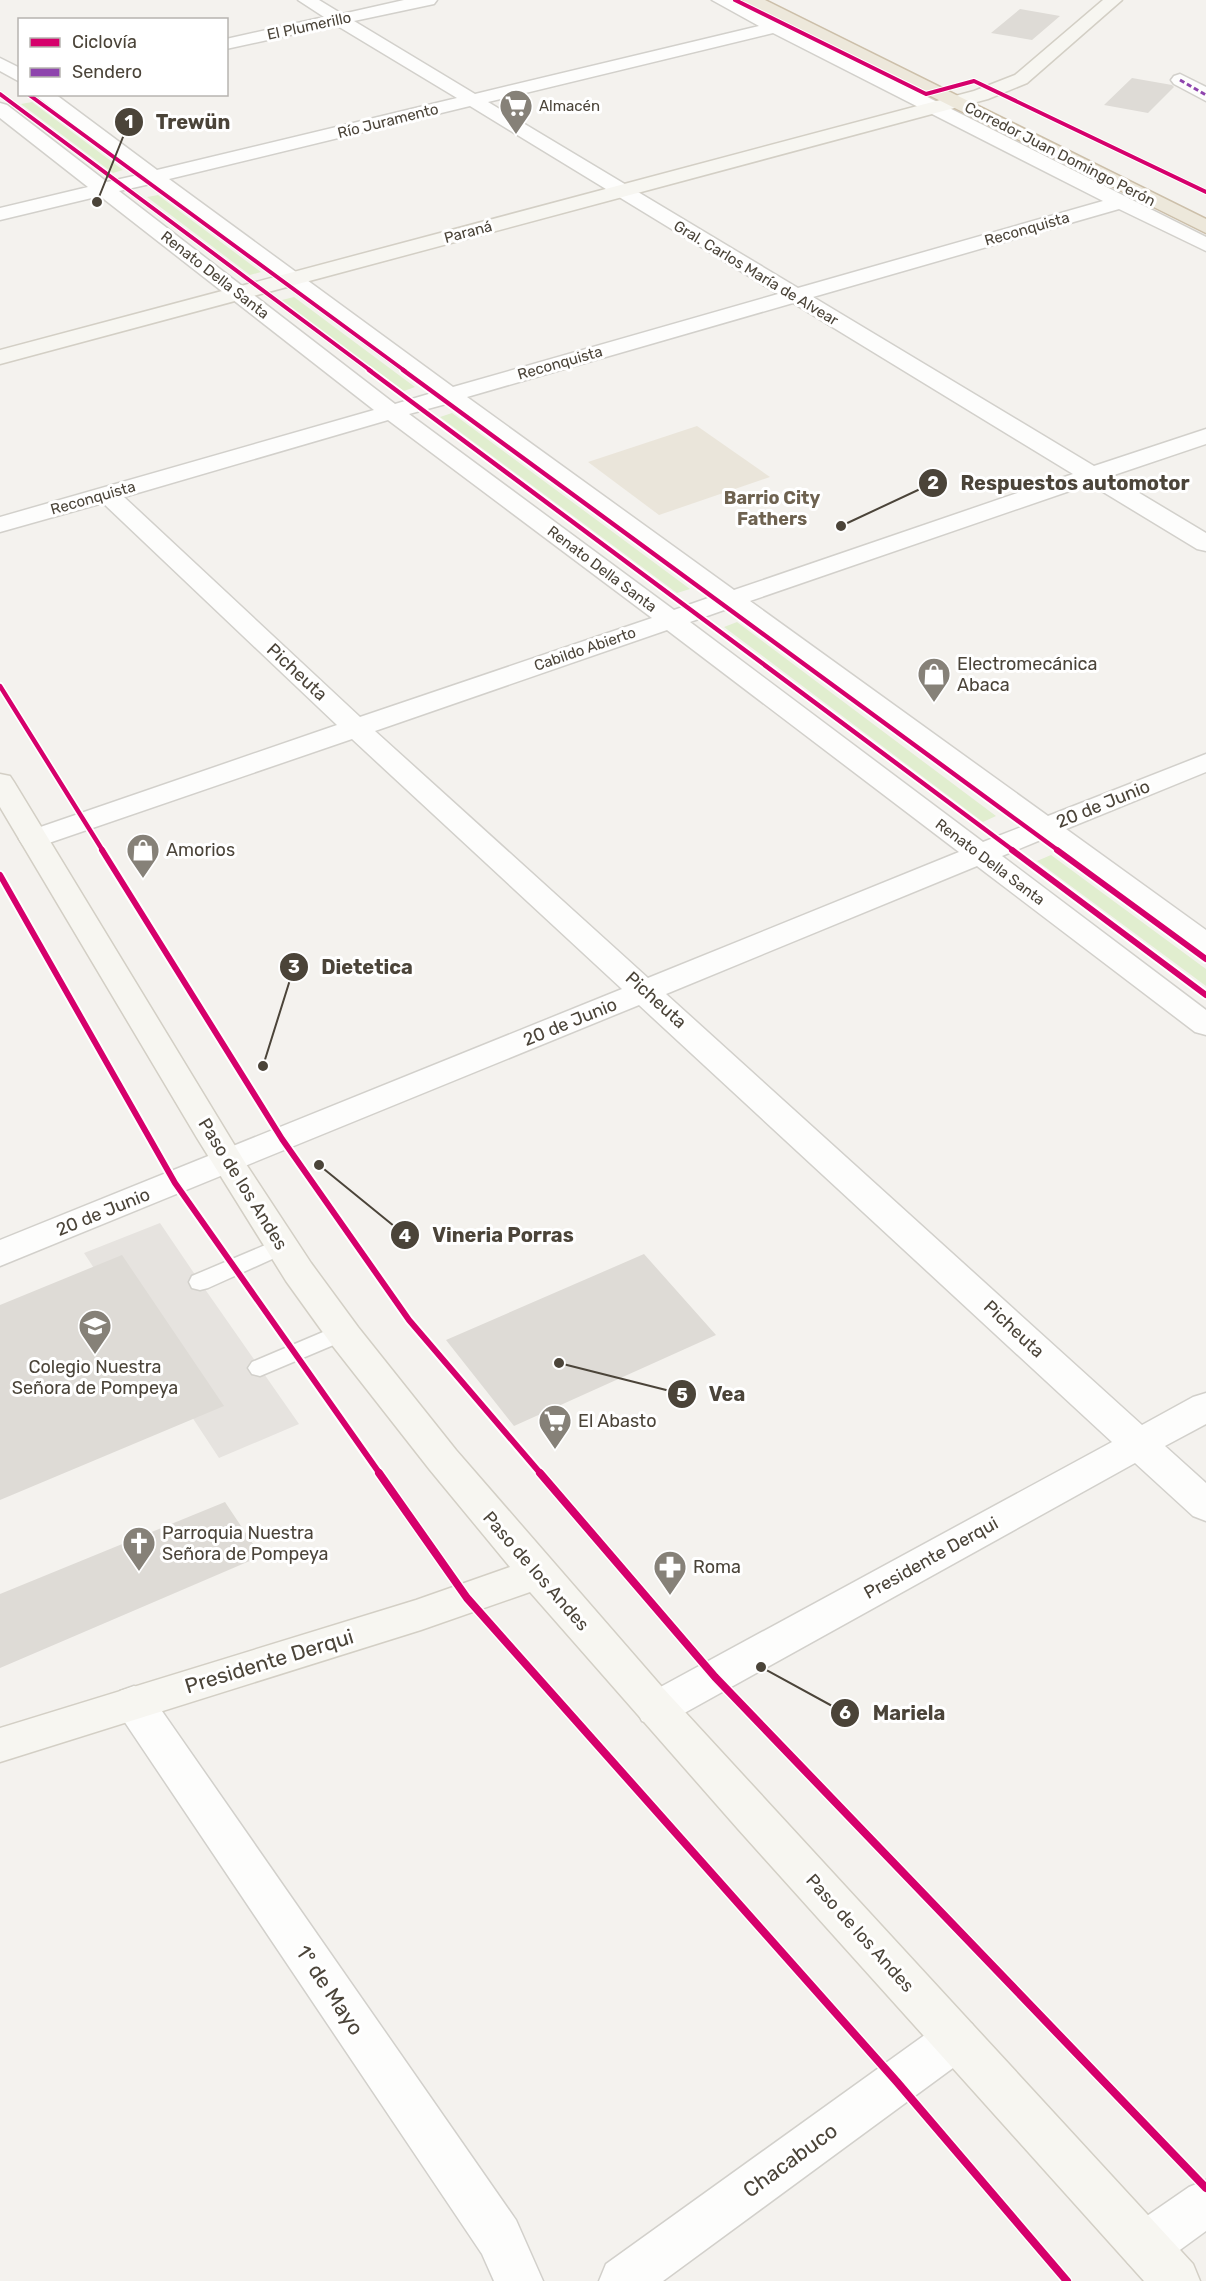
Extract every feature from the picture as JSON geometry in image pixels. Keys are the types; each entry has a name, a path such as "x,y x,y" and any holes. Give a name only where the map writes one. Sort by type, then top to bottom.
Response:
{"highway":[{"name":"Corredor Juan Domingo Perón","path":"752,0 1206,228"},
{"name":"Corredor Juan Domingo Perón","path":"788,0 1206,205"}],"street":[{"name":"Gral. Carlos María de Alvear","path":"307,0 1206,544"},
{"name":"El Plumerillo","path":"228,44 428,0"},
{"path":"721,0 1206,245"},
{"path":"937,108 981,95 1021,79 1113,0"},
{"name":"Río Juramento","path":"0,214 776,27"},
{"path":"0,63 18,76"},
{"path":"1180,80 1206,95"},
{"path":"0,93 18,89"},
{"path":"46,96 291,280 1206,944"},
{"name":"Paraná","path":"0,357 937,108"},
{"name":"Renato Della Santa","path":"0,109 391,412 671,620 1206,1025"},
{"name":"Reconquista","path":"0,525 1120,202"},
{"name":"Cabildo Abierto","path":"33,839 1206,436"},
{"name":"Picheuta","path":"107,494 356,728 1206,1506"},
{"name":"20 de Junio","path":"0,1254 1206,762"},
{"name":"Paso de los Andes","path":"0,782 228,1161 282,1246 342,1332 459,1481 536,1574 1176,2281"},
{"name":"Presidente Derqui","path":"656,1709 1206,1407"},
{"name":"Presidente Derqui","path":"0,1744 421,1614 536,1574"},
{"name":"1° de Mayo","path":"134,1703 499,2236 519,2281"},
{"name":"Chacabuco","path":"623,2281 956,2039"},
{"path":"1145,2246 1206,2203"}],"lane":[{"path":"200,1282 282,1246"},
{"path":"260,1368 342,1332"}],"shaded area":[{"path":"697,426 770,477 659,515 588,462"},
{"path":"160,1223 299,1424 219,1458 84,1253"}],"green space":[{"path":"32,102 123,170 113,173 21,104"},
{"path":"158,195 261,272 250,275 147,197"},
{"path":"294,297 415,387 404,391 282,300"},
{"path":"452,413 690,589 677,593 440,417"},
{"path":"737,622 996,816 983,822 724,627"},
{"path":"1051,855 1206,969 1206,986 1037,861"}],"building":[{"path":"1020,9 1060,16 1032,40 991,33"},
{"path":"1132,78 1174,87 1148,113 1104,105"},
{"path":"644,1254 716,1335 514,1426 446,1340"},
{"name":"Colegio Nuestra Señora de Pompeya","path":"122,1255 224,1406 0,1500 0,1305"},
{"name":"Parroquia Nuestra Señora de Pompeya","path":"225,1502 261,1556 0,1668 0,1594"}],"marked path":[{"path":"1180,80 1206,95"}],"cycle path":[{"path":"735,0 926,94 974,81 1206,192"},
{"path":"0,94 1206,995"},
{"path":"31,96 1206,959"},
{"path":"0,686 282,1139 409,1320 715,1677 1206,2188"},
{"path":"0,875 175,1183 467,1598 897,2082 1067,2281"}],"place":[{"name":"Almacén","path":"516,135"},
{"name":"Trewün","path":"97,202"},
{"name":"Respuestos automotor","path":"841,526"},
{"name":"Electromecánica Abaca","path":"934,703"},
{"name":"Amorios","path":"143,879"},
{"name":"Dietetica","path":"263,1066"},
{"name":"Vineria Porras","path":"319,1165"},
{"name":"Colegio Nuestra Señora de Pompeya","path":"95,1355"},
{"name":"Vea","path":"559,1363"},
{"name":"El Abasto","path":"555,1450"},
{"name":"Parroquia Nuestra Señora de Pompeya","path":"139,1572"},
{"name":"Roma","path":"670,1596"},
{"name":"Mariela","path":"761,1667"}],"district":[{"name":"Barrio City Fathers","path":"772,508"}]}
